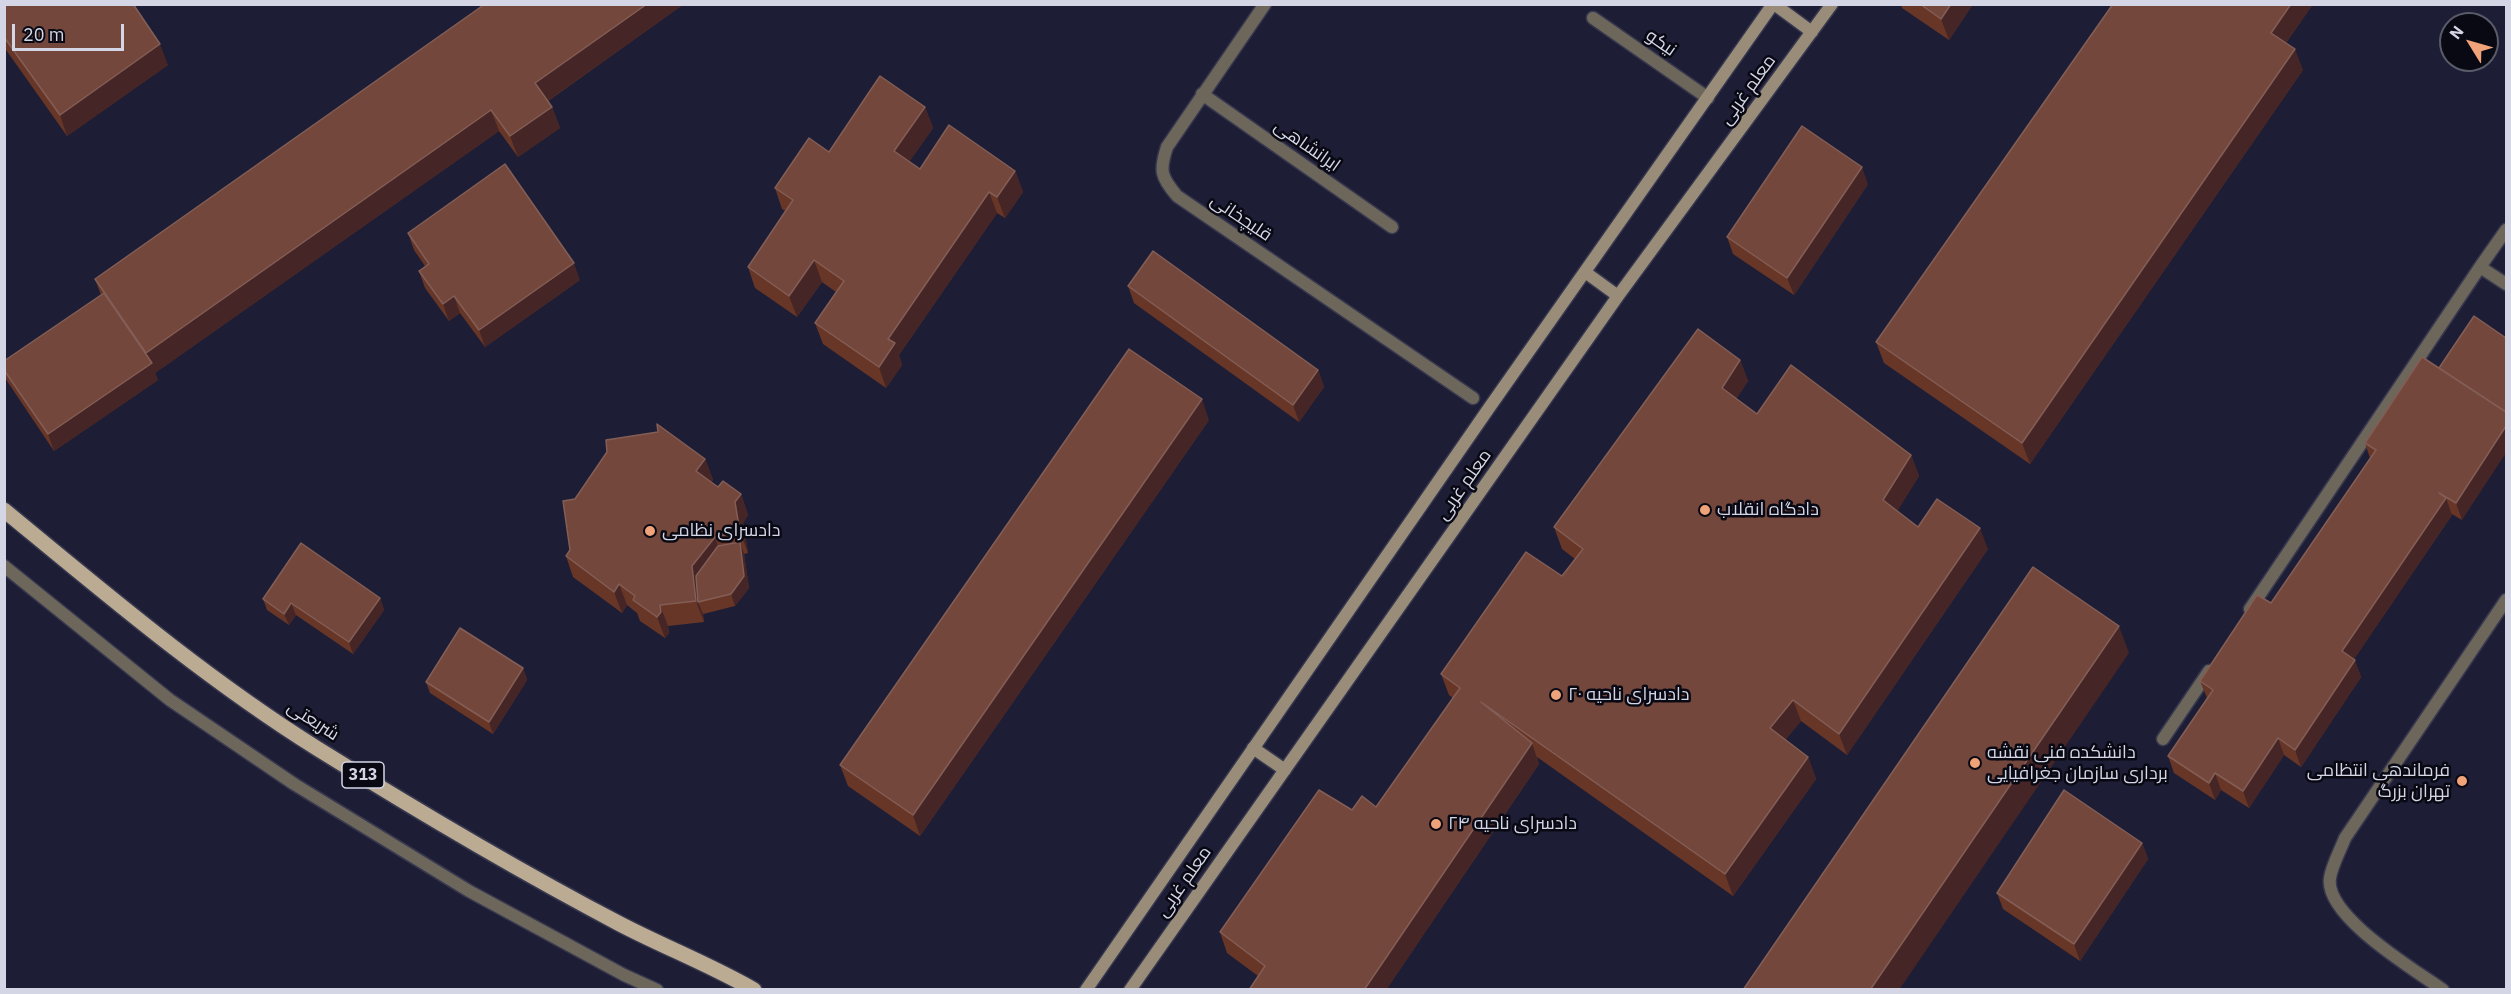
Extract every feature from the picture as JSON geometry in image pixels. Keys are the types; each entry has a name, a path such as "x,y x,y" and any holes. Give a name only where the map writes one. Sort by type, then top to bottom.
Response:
{"main road":[{"path":"1774,4 1812,32"},
{"name":"معلم غربی","path":"1086,990 1774,4"},
{"name":"معلم غربی","path":"1130,990 1618,296 1832,4"},
{"path":"1585,272 1618,296"},
{"name":"شریعتی","path":"4,510 153,632 317,748 564,893 622,925 754,990"},
{"path":"1253,748 1285,770"}],"street":[{"name":"قلیچخانی","path":"1264,4 1167,147 1161,165 1165,182 1178,196 1473,398"},
{"name":"نیکو","path":"1593,18 1708,98"},
{"name":"ایرانشاهی","path":"1202,94 1392,227"},
{"path":"2242,621 2506,230"},
{"path":"2480,267 2506,284"},
{"path":"4,566 170,700 294,784 469,891 624,975 657,990"},
{"path":"2443,990 2373,940 2346,916 2335,902 2329,879 2345,838 2506,600"},
{"path":"2163,739 2216,660"}],"building":[{"path":"4,4 133,4 160,44 60,115 4,37"},
{"path":"485,4 647,4 535,83 552,107 510,136 491,110 146,353 95,279"},
{"path":"1920,4 1951,4 1941,19"},
{"path":"2113,4 2291,4 2271,33 2295,49 2022,443 1876,342"},
{"path":"880,76 925,107 894,151 920,169 949,125 1015,171 997,197 989,192 888,339 895,343 879,367 815,323 844,281 814,260 789,296 748,267 793,200 775,188 809,138 829,152"},
{"path":"1802,126 1862,167 1787,278 1727,237"},
{"path":"505,164 574,263 479,330 454,296 443,304 419,271 429,264 408,233"},
{"path":"1153,251 1318,370 1293,405 1128,286"},
{"path":"104,293 152,363 48,434 4,370 4,361"},
{"path":"2474,316 2506,338 2506,412 2439,368"},
{"path":"1698,329 1740,360 1722,388 1757,414 1791,365 1911,455 1883,500 1918,527 1937,499 1980,528 1839,734 1793,700 1770,728 1808,757 1725,874 1481,702 1532,743 1364,990 1249,990 1265,966 1220,932 1319,790 1352,810 1362,796 1376,807 1460,688 1441,674 1526,552 1562,576 1583,549 1554,527"},
{"path":"1129,349 1202,399 913,815 840,765"},
{"path":"2422,357 2506,412 2506,426 2456,503 2439,493 2446,498 2342,651 2355,660 2295,750 2278,738 2243,791 2215,773 2209,783 2168,756 2213,690 2200,681 2257,595 2271,603 2376,450 2365,443"},
{"path":"657,424 705,459 696,471 718,487 723,481 741,494 735,502 740,532 715,537 692,566 696,601 660,605 661,612 657,617 633,600 635,596 619,584 614,592 566,556 570,550 563,501 575,499 607,452 606,440 658,432"},
{"path":"740,542 744,576 731,594 698,602 696,576 718,546"},
{"path":"301,543 380,598 349,642 291,603 284,614 263,599"},
{"name":"دانشکده فنی نقشه برداری سازمان جغرافیایی","path":"2033,567 2119,626 1870,990 1743,990"},
{"path":"460,628 523,668 489,722 426,682"},
{"path":"2064,790 2142,843 2074,944 1997,893"}],"place":[{"name":"دادگاه انقلاب","path":"1705,510"},
{"name":"دادسرای نظامی","path":"650,531"},
{"name":"دادسرای ناحیه ۲۰","path":"1556,695"},
{"name":"دانشکده فنی نقشه برداری سازمان جغرافیایی","path":"1975,763"},
{"name":"فرماندهی انتظامی تهران بزرگ","path":"2462,781"},
{"name":"دادسرای ناحیه ۲۴","path":"1436,824"}]}
